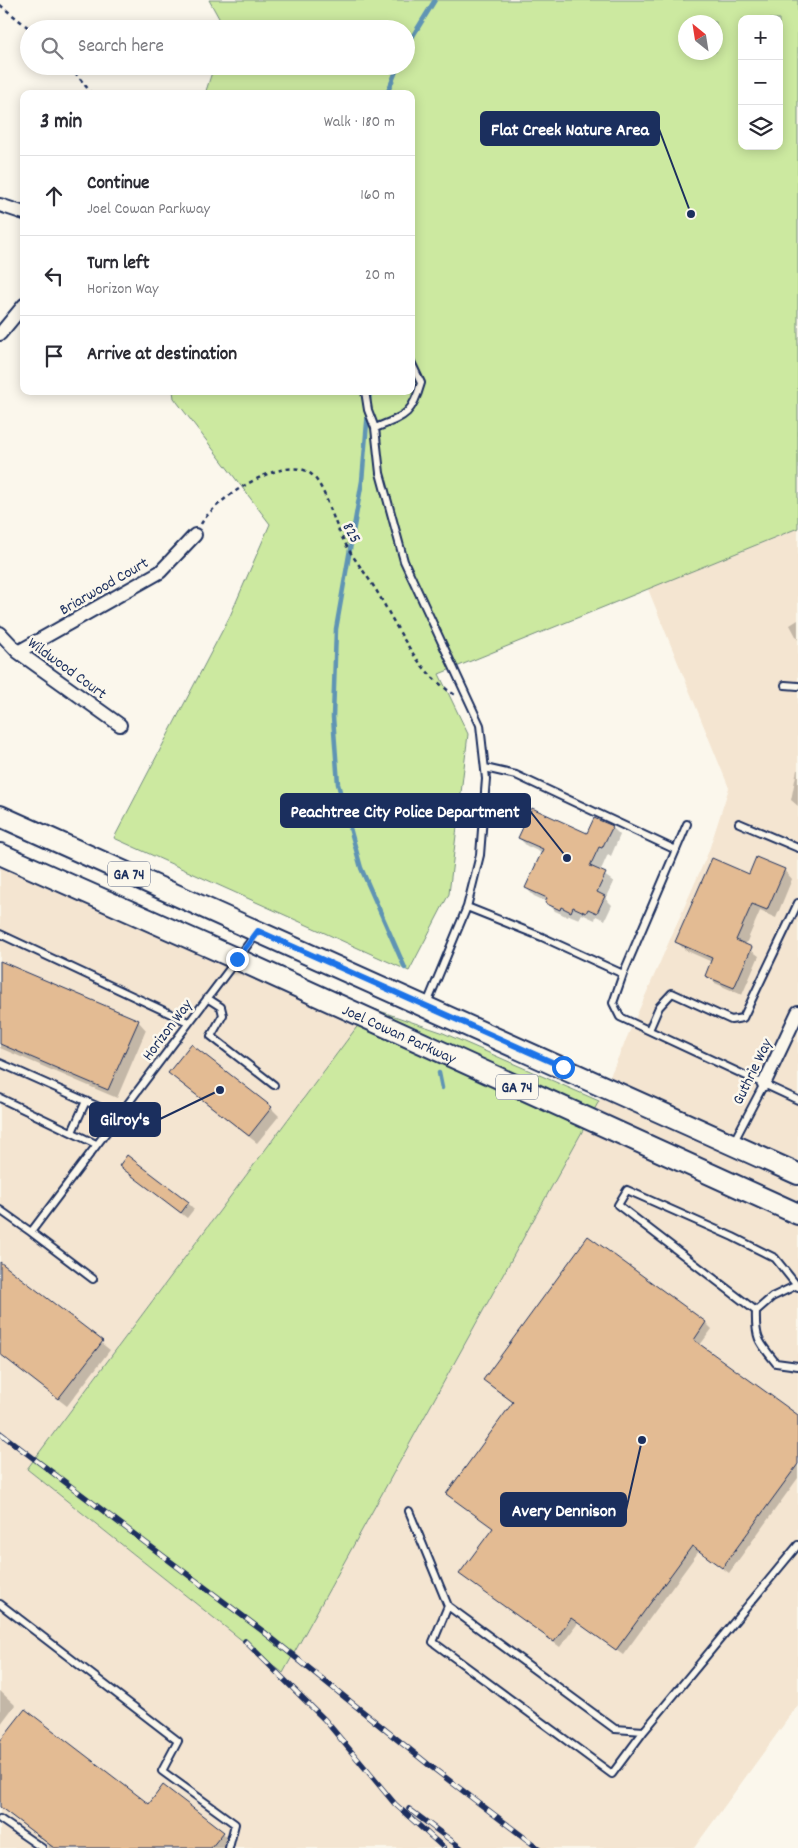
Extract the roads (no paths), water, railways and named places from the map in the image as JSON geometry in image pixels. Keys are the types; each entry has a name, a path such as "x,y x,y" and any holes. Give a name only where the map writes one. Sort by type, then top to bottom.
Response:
{"main road":[{"name":"GA 74","path":"0,816 798,1174"},
{"name":"Joel Cowan Parkway","path":"0,854 237,959 798,1214"}],"street":[{"path":"0,205 20,212"},
{"path":"0,334 20,310"},
{"name":"Briarwood Court","path":"18,652 160,572 195,535"},
{"name":"Wildwood Court","path":"0,633 18,652 120,725"},
{"name":"Guthrie Way","path":"764,1084 798,1012"}],"lane":[{"path":"374,428 406,414 415,405 421,383 415,370"},
{"path":"366,395 374,428 380,473 404,561 480,725 485,768 480,855 466,907 426,1006"},
{"path":"786,685 798,686"},
{"path":"485,768 516,775 676,850"},
{"path":"739,823 798,848"},
{"path":"687,824 622,974 613,1003 620,1016 798,1100"},
{"path":"650,1030 659,1007 672,993 731,1020 743,1018 798,902"},
{"path":"466,907 542,937 622,974"},
{"name":"Horizon Way","path":"31,1232 117,1115 258,931"},
{"path":"0,934 188,1022"},
{"path":"206,998 220,1007 223,1015 211,1036 274,1085"},
{"path":"0,1063 117,1115"},
{"name":"Guthrie Way","path":"733,1145 764,1084"},
{"path":"0,1098 96,1144"},
{"path":"72,1132 86,1101"},
{"path":"756,1311 618,1205 627,1190 733,1237 775,1258 797,1286 772,1297 756,1311 755,1334 776,1363 798,1366"},
{"path":"0,1210 93,1279"},
{"path":"409,1512 448,1606 615,1729 644,1731"},
{"path":"448,1606 433,1642 612,1774 644,1731 798,1545"},
{"path":"0,1604 178,1741 162,1771 235,1824 229,1848"},
{"path":"0,1819 42,1848"}],"waterway":[{"path":"415,32 435,0"},
{"path":"389,90 394,75"},
{"path":"369,401 370,395"},
{"path":"368,411 362,481 336,629 333,717 338,784 361,868 405,968"},
{"path":"439,1073 442,1088"}],"railway":[{"path":"0,1433 264,1632 429,1765 538,1848"},
{"path":"245,1641 325,1720 395,1804 444,1848"},
{"path":"409,1809 461,1848"}],"place":[{"name":"Flat Creek Nature Area","path":"691,214"},
{"name":"Peachtree City Police Department","path":"567,858"},
{"name":"Gilroy's","path":"220,1090"},
{"name":"Avery Dennison","path":"642,1440"}]}
